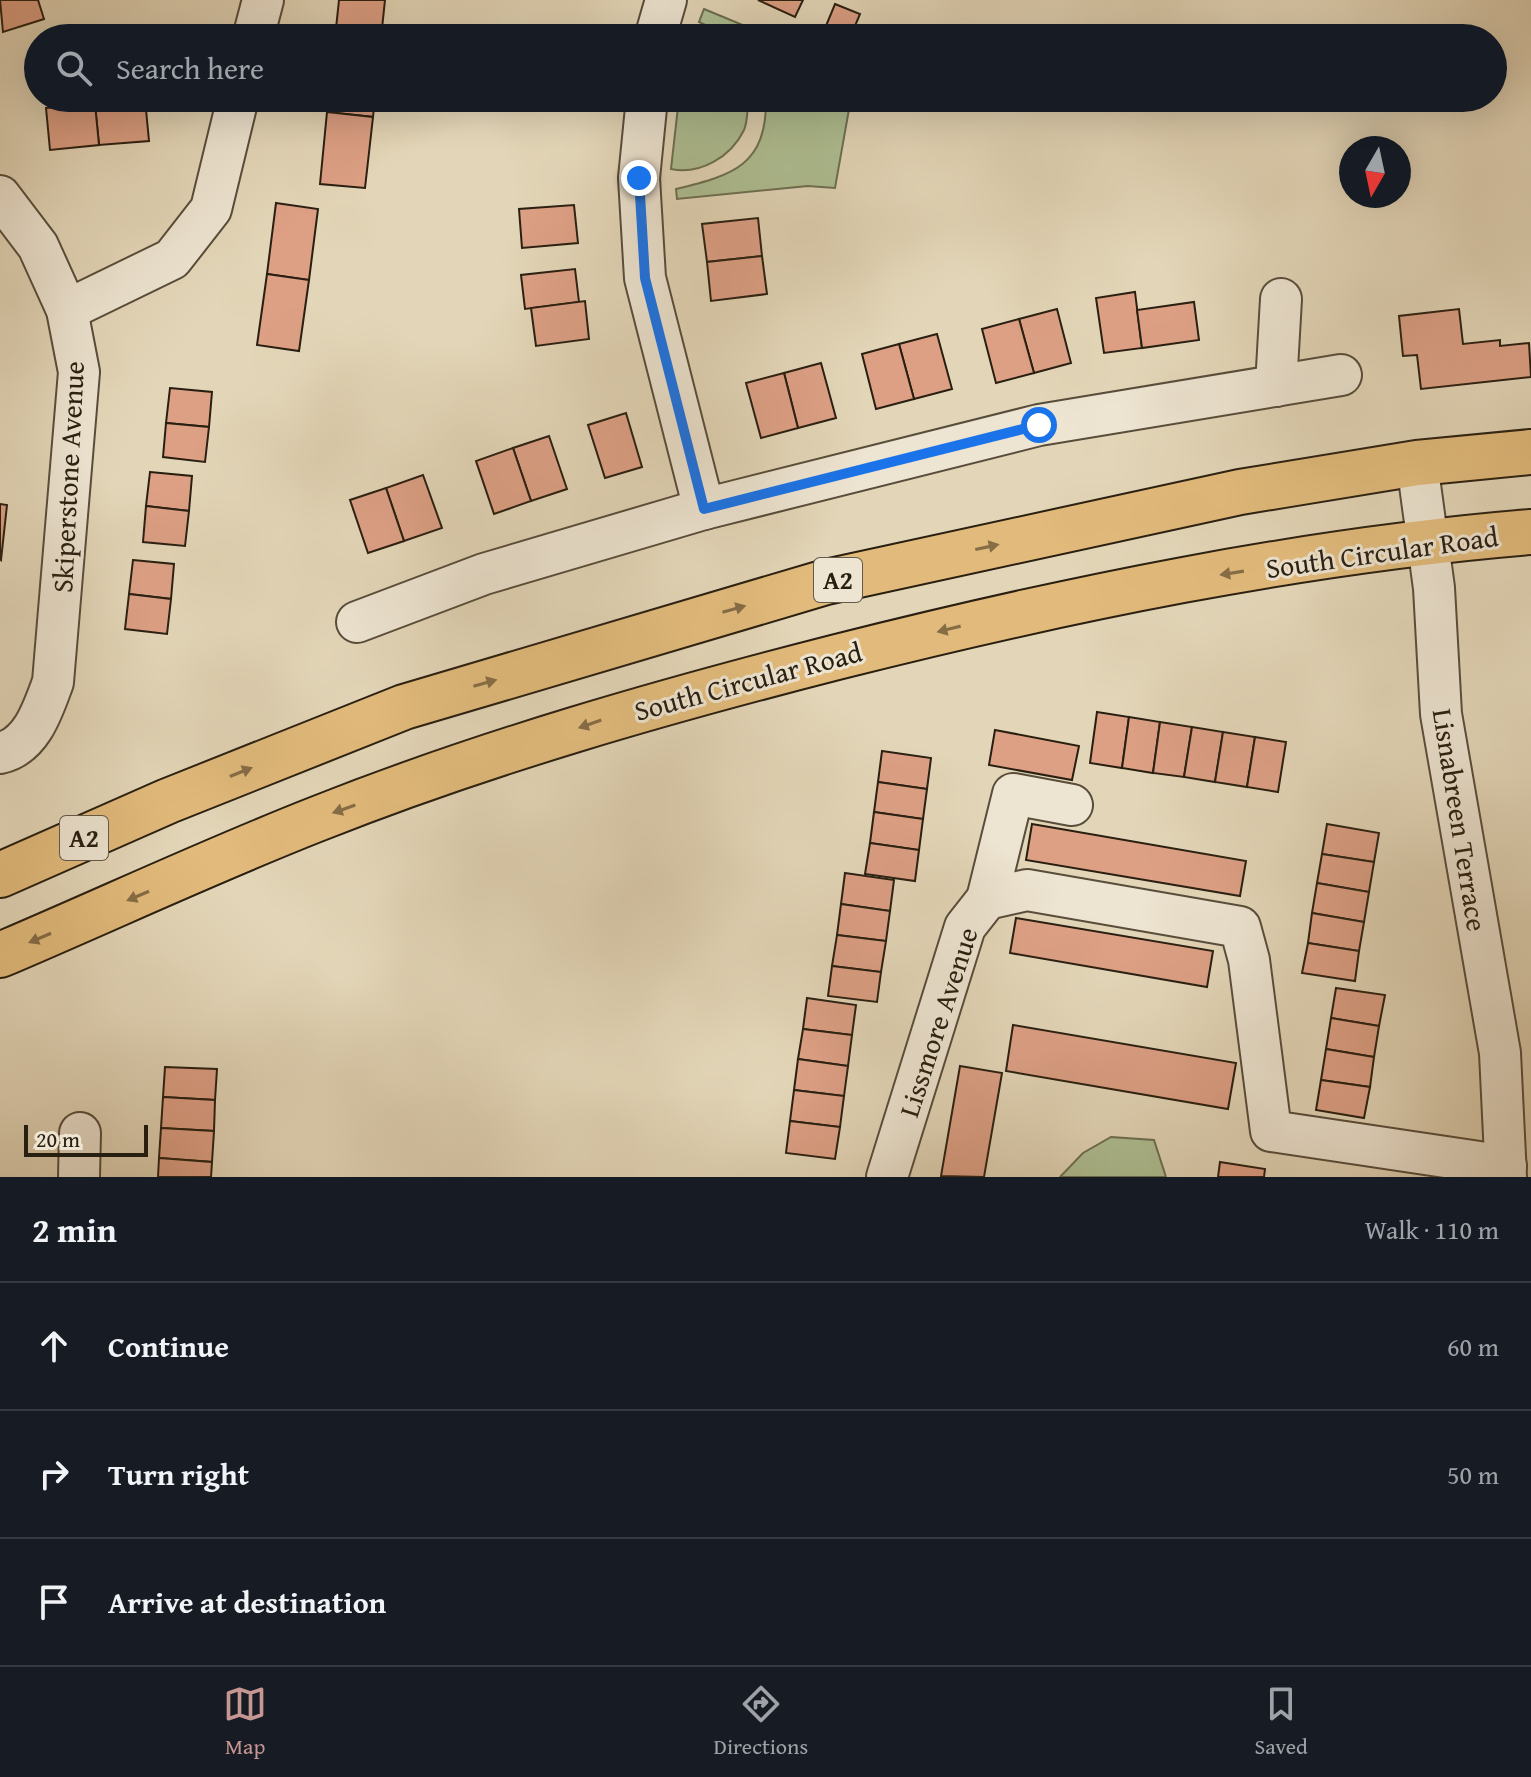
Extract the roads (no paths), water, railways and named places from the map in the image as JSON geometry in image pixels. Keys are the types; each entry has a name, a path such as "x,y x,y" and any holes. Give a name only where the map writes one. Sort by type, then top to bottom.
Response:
{"highway":[{"name":"A2","path":"0,875 168,801 404,707 811,586 1240,492 1417,463 1531,452"},
{"name":"South Circular Road","path":"0,955 319,818 633,710 985,620 1202,578 1427,542 1531,532"}],"street":[{"path":"257,24 263,0"},
{"path":"659,24 666,0"},
{"path":"67,310 172,259 211,209 235,112"},
{"path":"646,112 639,178 645,278 704,509"},
{"name":"Skiperstone Avenue","path":"0,196 38,246 67,310 79,372 70,516 53,682 36,726 10,751 0,753"},
{"path":"1276,386 1281,299"},
{"path":"357,622 484,574 704,509 1039,425 1341,375"},
{"name":"Lisnabreen Terrace","path":"1417,463 1434,588 1441,714 1500,1053 1506,1172"},
{"path":"987,899 1013,794 1072,805"},
{"name":"Lissmore Avenue","path":"887,1177 965,927 987,899 1027,890 1240,927 1249,960 1271,1131 1506,1172"},
{"path":"79,1177 80,1133"}]}
